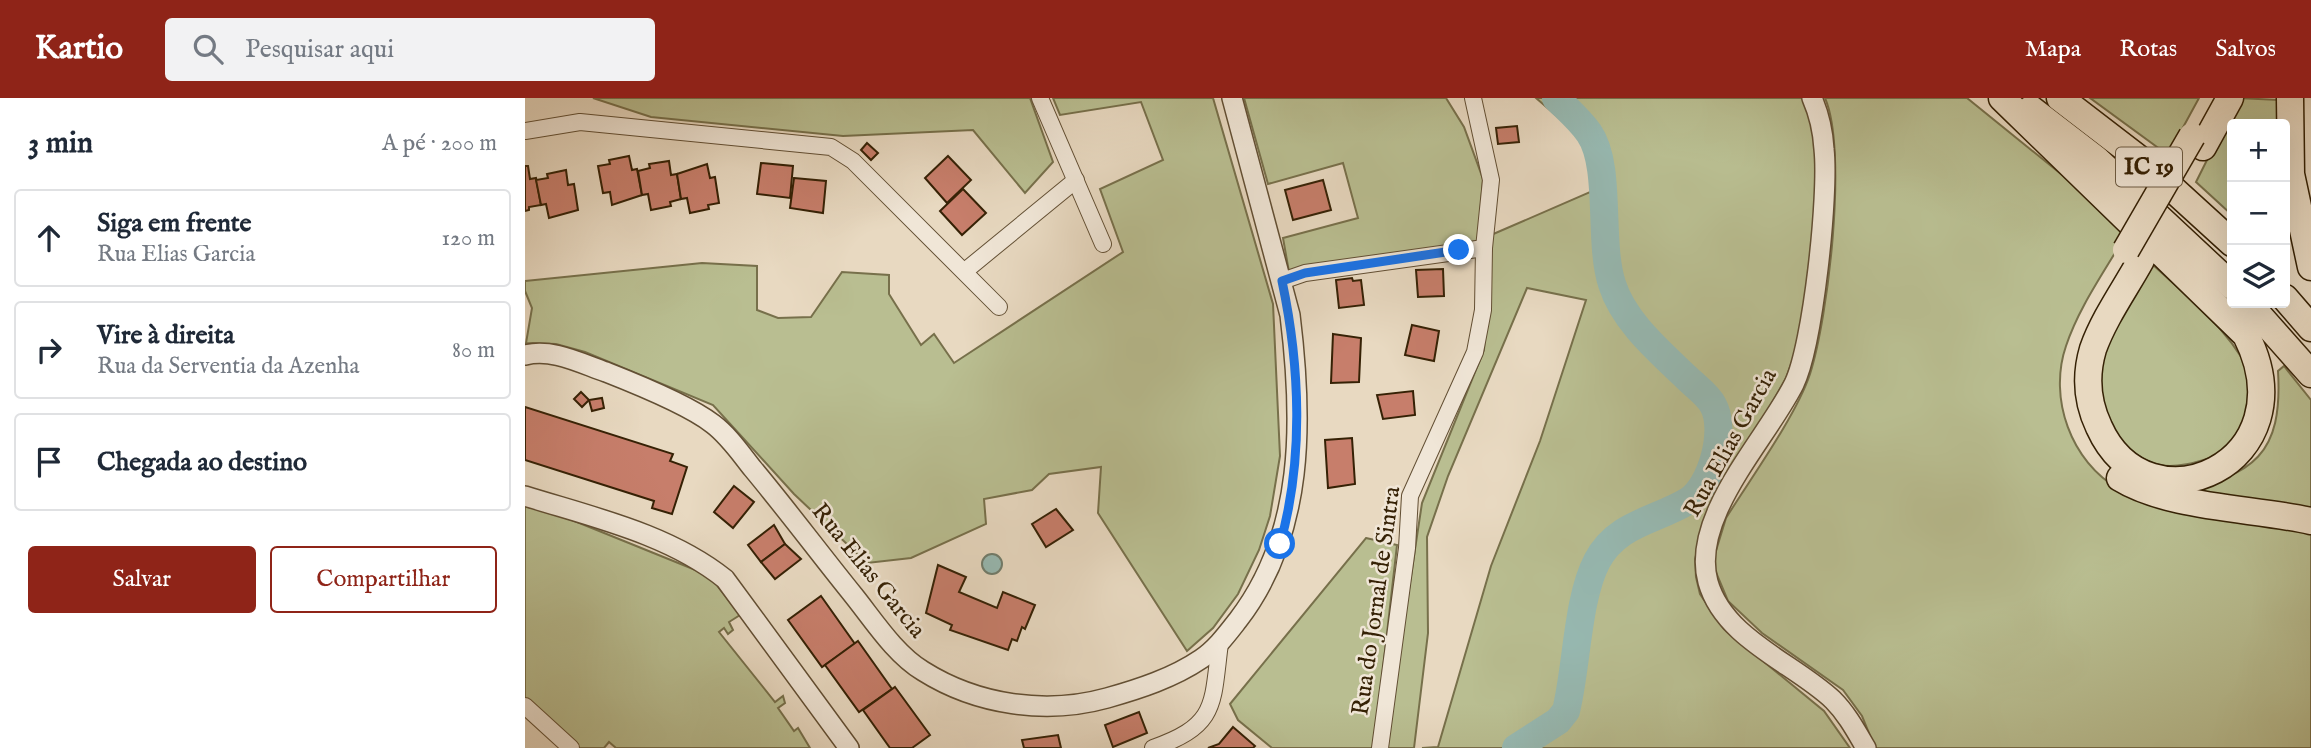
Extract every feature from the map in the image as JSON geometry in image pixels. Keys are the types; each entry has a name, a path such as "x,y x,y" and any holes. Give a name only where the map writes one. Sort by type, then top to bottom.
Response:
{"highway":[{"path":"2002,98 2246,335 2259,355 2270,386 2270,417 2257,446 2224,472 2173,479 2138,471 2110,446 2095,419 2088,392 2093,350 2134,255 2197,141 2230,98"},
{"name":"IC 19","path":"2015,98 2096,159 2227,281"},
{"name":"IC 19","path":"2060,98 2143,161 2227,238"},
{"path":"2197,141 2212,98"},
{"path":"2290,98 2291,174 2311,267"},
{"path":"2134,255 2091,314 2073,363 2071,401 2082,435 2115,475 2152,494 2311,521"},
{"path":"2290,304 2311,328"},
{"path":"2252,308 2311,374"}],"street":[{"path":"1040,98 1103,244"},
{"name":"Rua Elias Garcia","path":"525,355 554,354 636,383 712,423 784,506 879,627 920,670 943,682 1001,701 1058,708 1091,702 1155,682 1202,658 1220,643 1254,599 1271,567 1290,510 1294,480 1293,344 1282,281 1232,98"},
{"name":"Rua do Jornal de Sintra","path":"1380,748 1407,548 1410,496 1475,352 1483,310 1484,248 1491,180 1473,98"},
{"name":"Rua Elias Garcia","path":"1812,98 1821,125 1825,152 1818,251 1804,354 1795,382 1712,523 1704,553 1705,566 1710,588 1724,613 1753,641 1833,700 1852,723 1865,748"},
{"path":"525,131 580,121 831,147 853,161 999,307"},
{"path":"965,271 1076,180"},
{"path":"1282,281 1305,273 1484,248"},
{"path":"525,496 643,534 718,573 849,748"},
{"path":"1153,748 1195,730 1210,710 1220,643"},
{"path":"525,706 571,748"}],"green space":[{"path":"593,98 1030,98 1053,162 1025,193 973,130 843,136 651,117"},
{"path":"1053,98 1213,98 1273,304 1280,456 1270,516 1259,550 1238,594 1213,628 1187,651 1098,513 1101,467 1049,474 1032,490 984,499 986,524 911,558 867,563 794,494 713,405 585,352 556,344 526,343 532,308 525,291 525,281 702,263 757,266 757,310 778,318 811,317 842,272 889,275 889,294 921,345 934,334 954,363 1123,252 1100,189 1163,160 1141,102 1060,115"},
{"path":"1244,98 1446,98 1464,127 1483,179 1478,241 1289,272 1283,238 1358,218 1343,163 1268,184"},
{"path":"1536,98 1805,98 1813,119 1820,166 1801,337 1786,378 1704,524 1695,559 1696,577 1700,594 1724,629 1824,711 1850,748 1422,748 1438,747 1491,566 1540,441 1586,300 1527,288 1448,476 1427,537 1428,633 1414,748 1385,748 1422,503 1484,350 1491,235 1595,190 1590,153 1581,137"},
{"path":"1825,98 1967,98 2129,229 2087,301 2066,346 2060,386 2068,427 2076,446 2088,463 2102,477 2125,492 2311,532 2311,748 1875,748 1862,716 1843,690 1762,633 1728,601 1715,570 1715,554 1726,518 1794,409 1810,374 1817,348 1829,276 1835,194 1832,123"},
{"path":"2090,98 2199,98 2168,155"},
{"path":"2238,98 2279,100 2280,119 2228,119"},
{"path":"2227,120 2227,210 2196,182"},
{"path":"2151,263 2225,335 2238,351 2257,388 2234,451 2177,466 2160,465 2145,460 2132,451 2112,426 2100,395 2099,363 2107,340"},
{"path":"2284,366 2311,400 2311,512 2176,491 2226,478 2258,456 2275,423 2278,371"},
{"path":"525,505 572,520 712,579 740,615 729,622 733,630 728,634 724,628 719,632 775,702 783,696 785,703 778,708 794,731 798,728 810,748 616,748 609,742 604,748 578,748 525,700"},
{"path":"1366,538 1397,545 1374,748 1272,748 1238,720 1230,704"}],"water":[{"path":"992,554 999,557 1002,564 999,571 992,574 985,571 982,564 985,557"}],"building":[{"path":"1517,126 1519,142 1498,144 1496,128"},
{"path":"867,143 878,153 871,160 861,150"},
{"path":"629,156 632,170 637,169 642,195 612,205 610,192 603,193 598,166 610,164 609,160"},
{"path":"948,156 971,180 947,203 925,178"},
{"path":"669,161 671,175 677,174 681,199 670,202 671,206 651,210 648,194 642,195 638,171 650,168 649,164"},
{"path":"761,163 793,166 790,198 757,194"},
{"path":"707,164 710,178 715,177 719,203 708,205 709,209 690,213 687,198 681,199 677,174"},
{"path":"525,166 528,166 530,179 536,178 541,205 529,207 529,210 525,211"},
{"path":"566,170 568,185 574,184 578,210 549,218 546,204 541,205 536,180 548,178 547,174"},
{"path":"794,178 826,181 823,213 790,208"},
{"path":"1323,180 1331,210 1293,220 1285,190"},
{"path":"963,189 986,213 962,235 940,211"},
{"path":"1443,269 1444,296 1418,297 1416,270"},
{"path":"1352,278 1353,281 1361,280 1364,305 1339,308 1336,280"},
{"path":"1412,325 1439,331 1434,361 1405,355"},
{"path":"1333,334 1361,338 1359,382 1331,383"},
{"path":"1413,391 1415,415 1383,419 1377,395"},
{"path":"581,392 589,400 582,407 574,399"},
{"path":"602,398 604,408 592,411 589,400"},
{"path":"525,407 673,454 670,461 687,467 672,514 652,508 654,501 525,460"},
{"path":"1352,438 1355,484 1328,488 1325,440"},
{"path":"734,486 754,502 733,528 714,512"},
{"path":"1056,509 1073,530 1046,547 1032,524"},
{"path":"774,525 785,544 761,562 748,545"},
{"path":"785,544 801,559 775,579 761,562"},
{"path":"938,565 966,577 959,592 997,608 1003,592 1035,605 1025,629 1022,627 1017,641 1012,639 1008,650 950,630 952,625 926,613"},
{"path":"821,596 855,644 822,667 788,620"},
{"path":"858,641 892,689 859,712 825,665"},
{"path":"895,687 930,735 912,748 890,748 863,710"},
{"path":"1139,712 1147,733 1113,747 1105,725"},
{"path":"1233,727 1255,746 1208,748 1219,744"},
{"path":"1058,735 1061,748 1024,748 1022,740"}],"waterway":[{"path":"1516,748 1558,721 1566,711 1585,594 1590,577 1605,548 1626,531 1675,508 1697,494 1710,470 1718,442 1717,415 1711,401 1643,335 1618,298 1608,267 1603,184 1596,147 1578,119 1556,98"}],"route":[{"path":"1280,544 1290,510 1294,480 1295,422 1293,344 1282,281 1305,273 1459,250"}]}
